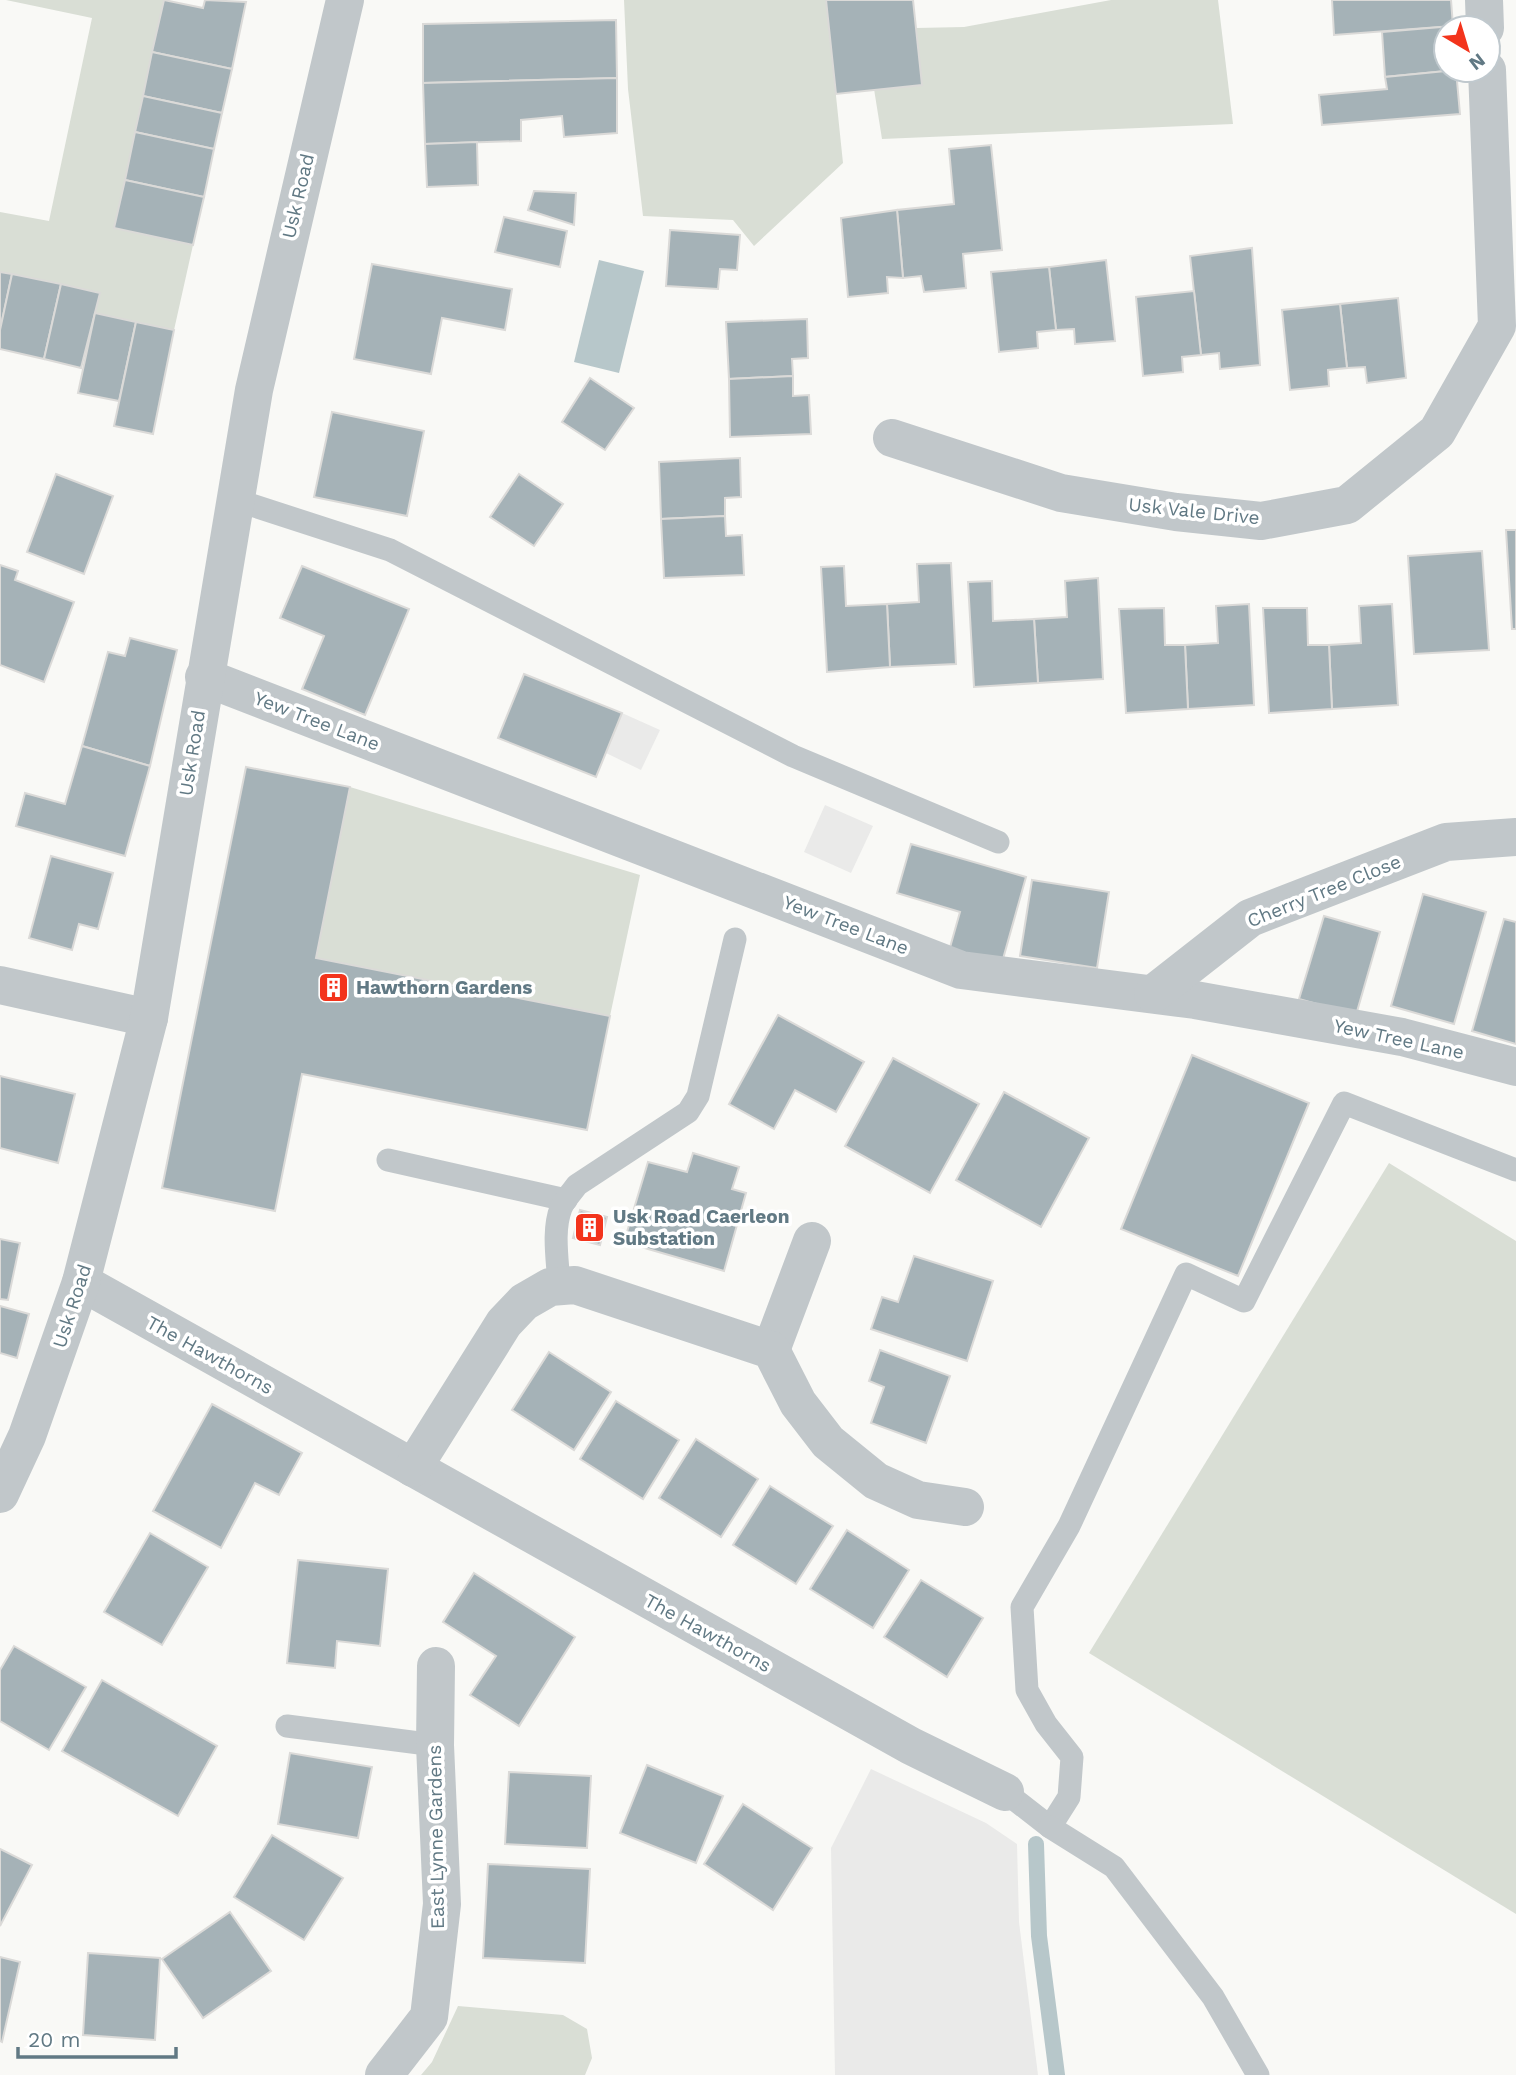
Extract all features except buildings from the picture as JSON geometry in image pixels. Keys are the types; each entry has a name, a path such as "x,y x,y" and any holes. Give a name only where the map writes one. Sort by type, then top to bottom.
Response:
{"street":[{"name":"Usk Road","path":"0,1494 27,1436 81,1283 149,1018 254,390 345,0"},
{"name":"Usk Vale Drive","path":"892,438 1061,493 1176,512 1261,521 1347,505 1437,432 1507,330 1488,84"},
{"name":"Yew Tree Lane","path":"204,677 961,970 1153,994 1402,1037 1516,1067"},
{"name":"Cherry Tree Close","path":"1153,994 1250,918 1446,842 1516,837"},
{"path":"0,985 149,1018"},
{"path":"771,1350 812,1241"},
{"name":"The Hawthorns","path":"81,1283 911,1746 1005,1792"},
{"path":"413,1468 504,1323 524,1302 550,1287 575,1285 771,1350 798,1403 828,1442 876,1481 918,1500 965,1507"},
{"name":"East Lynne Gardens","path":"384,2075 429,2017 442,1904 435,1745 436,1666"}],"lane":[{"path":"236,500 390,550 793,756 998,842"},
{"path":"559,1286 556,1232 561,1207 566,1200 577,1185 688,1112 698,1096 735,939"},
{"path":"1050,1827 1069,1797 1072,1757 1046,1724 1027,1690 1022,1607 1069,1526 1186,1274 1244,1301 1344,1103 1516,1170"},
{"path":"388,1160 566,1200"},
{"path":"287,1726 435,1745"},
{"path":"1005,1792 1050,1827 1114,1867 1213,1997 1258,2075"}],"shaded area":[{"path":"6,0 164,0 125,180 193,245 174,330 95,313 100,293 0,272 0,212 49,221 92,18"},
{"path":"624,0 826,0 843,163 754,246 733,220 643,216 628,89"},
{"path":"1111,0 1218,0 1233,124 882,139 874,89 922,84 916,28 964,27"},
{"path":"599,260 644,271 619,373 574,362"},
{"path":"622,713 660,730 641,770 606,753"},
{"path":"350,787 640,875 610,1016 316,958"},
{"path":"825,805 873,826 851,873 804,852"},
{"path":"1389,1163 1516,1241 1516,1914 1089,1653"},
{"path":"871,1769 986,1823 1017,1844 1019,1922 1038,2075 835,2075 831,1848"},
{"path":"458,2006 563,2015 587,2029 592,2058 585,2075 421,2075 432,2062"}],"waterway":[{"path":"1036,1844 1039,1936 1057,2075"}],"place":[{"name":"Hawthorn Gardens","path":"333,987"},
{"name":"Usk Road Caerleon Substation","path":"590,1227"}]}
